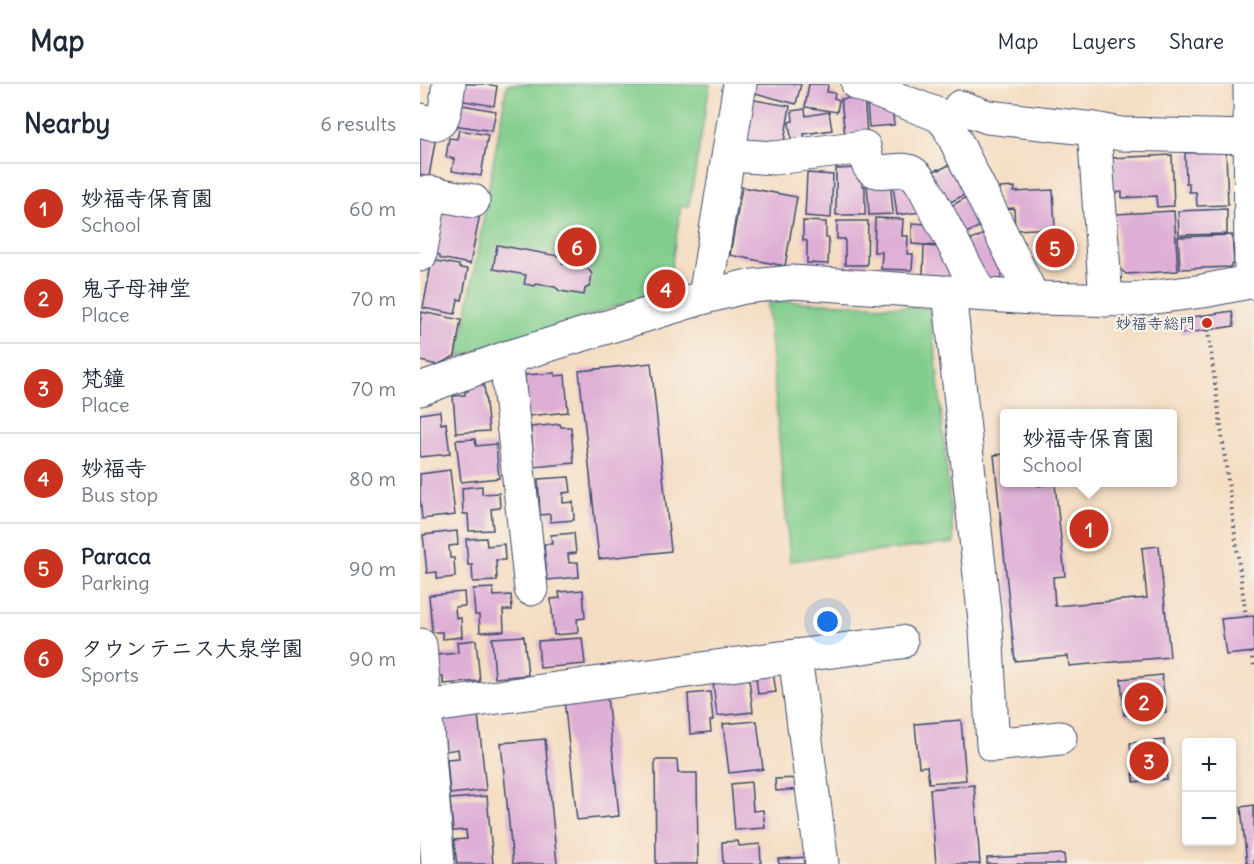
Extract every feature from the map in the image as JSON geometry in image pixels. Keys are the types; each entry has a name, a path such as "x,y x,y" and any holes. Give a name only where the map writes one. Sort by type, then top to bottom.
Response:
{"street":[{"path":"420,120 433,123 440,121 443,117 449,84"},
{"path":"705,297 740,84"},
{"path":"858,84 936,114 948,125 1033,298"},
{"path":"420,389 506,358 744,286 792,282 1033,298 1131,300 1214,290 1253,282 1250,84"},
{"path":"960,107 988,117 1121,134 1250,137"},
{"path":"1094,129 1106,300"},
{"path":"729,155 774,158 864,147 871,169 876,172 909,170 924,187 965,293 993,745 1060,738"},
{"path":"420,255 426,193 473,201"},
{"path":"506,358 531,589"},
{"path":"426,707 901,642"},
{"path":"420,645 438,864"},
{"path":"795,656 822,864"}],"path":[{"path":"1208,330 1246,617"},
{"path":"1251,652 1254,666"}],"green space":[{"path":"507,84 710,84 689,206 681,206 668,287 584,318 459,357"},
{"path":"781,301 929,308 954,543 790,561 767,304"}],"building":[{"path":"461,84 497,86 494,106 458,100"},
{"path":"753,84 801,84 796,104 751,92"},
{"path":"809,84 828,84 827,92 835,93 834,98 839,100 837,112 805,107"},
{"path":"864,97 867,134 845,136 841,99"},
{"path":"748,99 790,106 783,148 742,141"},
{"path":"457,104 496,111 492,131 454,125"},
{"path":"867,105 892,108 894,125 869,127"},
{"path":"805,109 806,116 829,112 832,130 804,134 805,143 792,145 789,122 793,121 792,111"},
{"path":"459,130 488,135 481,176 452,171 454,159 446,157 449,138 457,139"},
{"path":"420,133 436,136 429,177 420,175"},
{"path":"1226,152 1228,205 1197,206 1196,192 1189,192 1189,183 1186,183 1185,153"},
{"path":"1172,155 1174,206 1157,207 1156,196 1122,198 1122,192 1112,193 1110,158"},
{"path":"955,162 970,192 941,207 923,177"},
{"path":"858,168 862,173 862,186 865,186 865,215 836,215 836,169"},
{"path":"807,173 833,175 831,218 805,216"},
{"path":"909,176 921,212 897,215 892,178"},
{"path":"890,179 893,214 869,215 867,181"},
{"path":"742,187 797,197 785,266 730,255"},
{"path":"1015,187 1014,192 1053,190 1055,228 1015,230 1014,208 1000,209 1000,188"},
{"path":"972,194 988,222 961,236 946,209"},
{"path":"1227,209 1227,234 1179,235 1178,211"},
{"path":"1174,211 1178,271 1126,274 1119,268 1116,214"},
{"path":"439,212 480,214 470,264 440,258 440,255 431,253"},
{"path":"875,218 903,219 902,236 908,236 907,254 913,254 912,270 881,269 882,252 874,252"},
{"path":"803,221 826,222 826,238 829,238 828,264 807,263 807,241 803,240"},
{"path":"837,221 868,221 867,265 845,265 845,239 837,239"},
{"path":"912,223 940,225 939,246 912,244"},
{"path":"991,230 1008,263 1000,279 978,278 962,245"},
{"path":"1232,235 1234,263 1230,267 1180,269 1178,237"},
{"path":"497,245 564,257 562,264 588,269 592,274 590,286 585,289 584,295 560,291 555,287 524,284 526,275 493,269"},
{"path":"924,246 952,248 964,276 923,275"},
{"path":"432,260 468,269 462,300 458,299 455,314 423,308"},
{"name":"妙福寺総門","path":"1232,311 1234,326 1181,334 1179,319"},
{"path":"422,312 461,320 455,356 437,365 420,361"},
{"path":"651,363 671,551 599,559 579,371"},
{"path":"555,373 555,376 565,375 568,412 528,416 525,375"},
{"path":"484,385 489,431 456,433 453,396 465,395 468,386"},
{"path":"440,411 441,424 446,423 450,454 420,457 420,414"},
{"path":"560,424 561,427 571,427 574,463 534,467 531,427"},
{"path":"475,439 476,446 496,444 499,478 461,482 456,440"},
{"path":"1000,454 1000,487 1055,487 1065,576 1053,577 1055,606 1147,598 1142,548 1159,546 1170,657 1069,666 1068,656 1015,661 994,455"},
{"path":"450,470 455,515 422,519 420,474"},
{"path":"569,477 571,492 563,493 563,503 573,502 574,520 550,522 550,514 540,515 538,479"},
{"path":"482,486 482,494 499,493 500,508 491,509 493,530 469,531 468,514 463,514 462,488"},
{"path":"457,531 458,545 449,546 450,558 454,558 455,577 437,579 437,572 427,573 423,535"},
{"path":"574,533 576,553 568,554 569,563 578,562 579,577 547,580 544,544 552,544 551,535"},
{"path":"486,538 487,546 504,544 505,560 496,560 497,581 473,582 472,565 468,565 466,539"},
{"path":"493,588 494,596 511,595 512,610 503,610 504,631 480,632 479,615 475,615 473,589"},
{"path":"583,590 585,618 577,619 578,633 554,635 551,599 560,598 559,592"},
{"path":"464,592 465,606 455,607 456,618 461,618 462,637 443,639 442,632 432,632 429,595"},
{"path":"1254,616 1254,652 1226,655 1221,619"},
{"path":"524,636 528,675 495,678 492,638"},
{"path":"582,638 585,664 540,668 538,641"},
{"path":"476,640 480,681 443,684 443,677 438,678 436,655 458,653 457,642"},
{"path":"772,665 776,692 758,694 755,668"},
{"path":"748,670 753,712 717,716 712,674"},
{"path":"1162,675 1166,712 1124,715 1121,679"},
{"path":"710,692 713,720 710,721 711,732 690,734 688,694"},
{"path":"607,695 619,816 577,820 564,699"},
{"path":"478,714 486,790 450,794 447,759 459,758 458,749 446,751 442,718"},
{"path":"961,720 966,780 929,783 927,766 919,767 915,724"},
{"path":"757,721 763,769 729,773 723,724"},
{"path":"545,739 557,864 513,864 501,743"},
{"path":"1164,740 1167,779 1134,782 1130,743"},
{"path":"655,760 677,760 678,773 697,773 698,864 656,864"},
{"path":"800,778 801,789 776,791 775,779"},
{"path":"751,782 753,811 763,810 765,828 735,830 731,784"},
{"path":"974,785 980,864 936,864 930,789"},
{"path":"487,796 493,864 457,864 454,840 467,839 466,830 453,831 450,799"},
{"path":"1254,805 1254,864 1247,864 1241,807"},
{"path":"738,841 739,846 760,844 761,864 723,864 722,842"},
{"path":"1064,854 1065,864 987,864 987,858"},
{"path":"809,857 809,864 779,864 778,859"}],"place":[{"name":"タウンテニス大泉学園","path":"577,247"},
{"name":"Paraca","path":"1055,248"},
{"name":"妙福寺","path":"666,289"},
{"name":"妙福寺総門","path":"1207,323"},
{"name":"妙福寺保育園","path":"1089,529"},
{"name":"鬼子母神堂","path":"1144,702"},
{"name":"梵鐘","path":"1149,761"}]}
